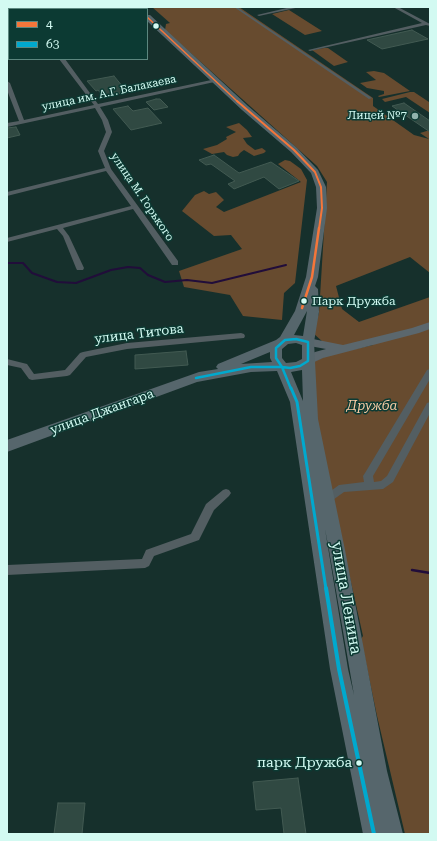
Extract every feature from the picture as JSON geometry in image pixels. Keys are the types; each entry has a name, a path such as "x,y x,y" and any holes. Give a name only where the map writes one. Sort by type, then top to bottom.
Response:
{"main road":[{"path":"148,18 294,150 315,172 321,187 322,208 312,277 301,312 276,348 276,358 282,367 295,367 308,362 319,355 415,331 430,325"},
{"path":"308,362 308,342 313,312 312,277"},
{"path":"282,341 296,339 344,349"},
{"name":"улица Джангара","path":"7,446 196,378 282,341"},
{"name":"улица Ленина","path":"308,362 311,419 377,771 392,834"},
{"name":"улица Джангара","path":"196,378 251,367 282,367"},
{"name":"улица Ленина","path":"282,367 297,402 339,669 374,834"}],"street":[{"path":"235,7 370,98"},
{"path":"259,15 298,7"},
{"path":"395,7 428,25"},
{"path":"310,50 428,25"},
{"name":"улица М. Горького","path":"63,60 97,106 105,120 109,132 100,151 108,169 175,263"},
{"name":"улица им. А.Г. Балакаева","path":"7,125 216,81"},
{"path":"7,84 22,122"},
{"path":"7,194 108,169"},
{"path":"7,240 134,207"},
{"path":"59,227 66,236 80,268"},
{"name":"улица Титова","path":"7,362 24,366 32,377 67,373 83,355 127,346 241,336"},
{"path":"370,487 368,476 430,372"},
{"path":"327,499 342,488 383,485 390,479 430,405"},
{"path":"7,570 145,563 150,553 195,538 210,507 226,493"}],"green space":[{"name":"Дружба","path":"152,7 239,7 373,98 373,106 414,135 429,139 420,133 430,130 430,273 410,257 336,286 342,309 359,322 430,297 430,834 405,834 377,716 361,639 363,636 316,426 311,363 328,355 373,345 369,340 341,346 324,343 313,333 319,313 327,182 317,166 165,30 166,24 170,23"},
{"path":"289,10 322,31 305,35 272,14"},
{"path":"328,48 348,62 334,66 312,50"},
{"path":"374,71 384,73 410,91 379,97 378,96 384,94 384,91 367,88 360,83 376,80 366,72"},
{"path":"414,92 429,102 430,113 406,97 385,102 382,99"},
{"path":"239,123 252,137 243,138 247,144 255,150 262,148 266,151 264,153 254,156 244,150 238,156 233,157 224,152 212,154 203,149 217,145 227,139 226,137 236,132 226,127"},
{"path":"285,160 290,161 301,169 307,180 295,283 284,293 282,320 243,316 230,295 184,287 179,271 242,249 231,235 214,236 182,211 195,195 204,191 209,194 216,192 224,200 216,207 224,212 301,182 278,164"}],"building":[{"path":"412,30 428,39 382,49 367,40"},
{"path":"114,76 127,92 103,96 87,81"},
{"path":"160,99 168,107 154,110 146,102"},
{"name":"Лицей №7","path":"404,103 430,121 430,132 392,106"},
{"path":"128,106 133,111 148,108 162,123 131,130 113,109"},
{"path":"16,127 20,135 7,138 7,128"},
{"path":"214,155 239,173 271,162 299,181 279,189 264,177 234,189 228,184 235,181 211,164 206,165 199,160"},
{"path":"186,351 188,365 135,369 135,355"},
{"path":"298,778 306,834 284,834 281,808 256,810 253,782"},
{"path":"58,803 85,803 82,834 54,834"}],"waterway":[{"path":"7,263 23,263 32,273 57,282 76,283 111,270 128,267 140,268 148,275 165,282 187,280 212,283 286,265"},
{"path":"412,570 430,573"}],"transit line":[{"name":"4","path":"148,18 245,108 294,150 315,172 321,187 322,208 312,277 302,308"},
{"name":"63","path":"196,378 251,367 266,366 282,367 290,368 300,366 308,361 308,342 296,339 285,340 276,348 276,358 282,367 297,402 339,669 374,834"}],"place":[{"name":"Лицей №7","path":"415,116"},
{"name":"Парк Дружба","path":"304,301"},
{"name":"парк Дружба","path":"359,763"}]}
